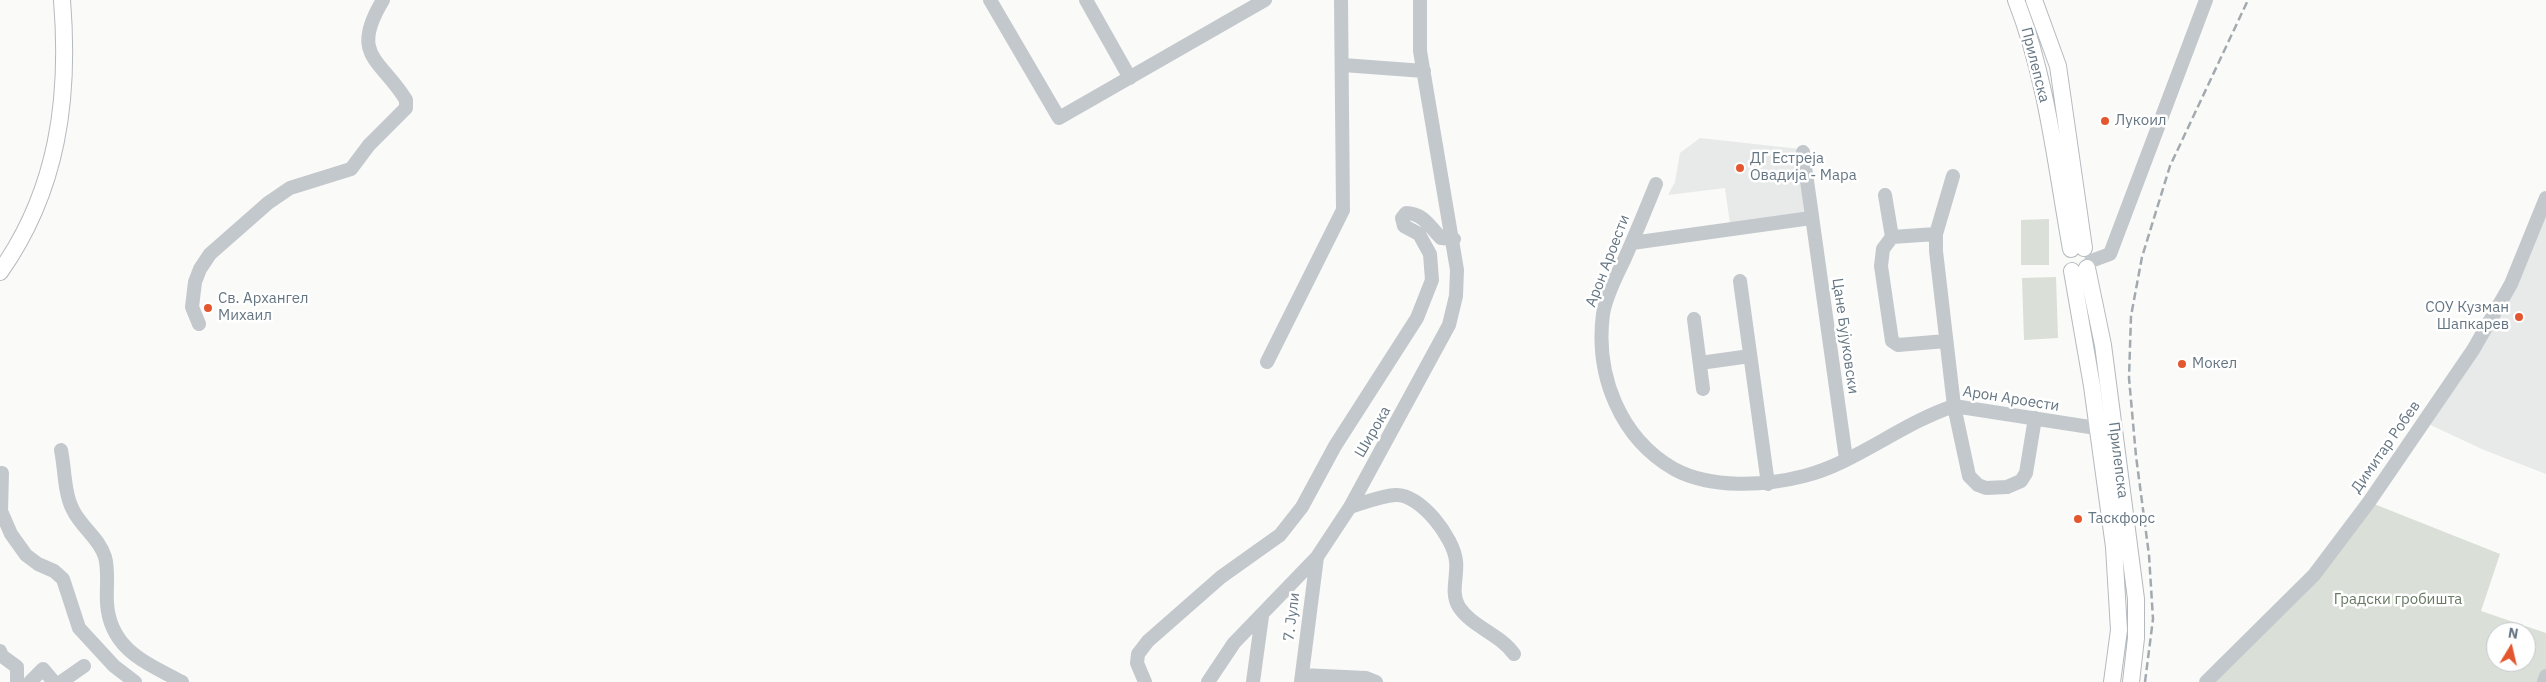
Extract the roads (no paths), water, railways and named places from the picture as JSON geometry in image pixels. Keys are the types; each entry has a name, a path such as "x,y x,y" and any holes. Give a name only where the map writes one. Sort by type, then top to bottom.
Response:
{"main road":[{"path":"0,272 26,228 44,188 57,146 63,99 65,46 62,0"},
{"name":"Прилепска","path":"2016,0 2028,30 2081,259"},
{"name":"Прилепска","path":"2034,0 2058,66 2081,259 2107,430 2136,600 2136,638 2131,682"},
{"name":"Прилепска","path":"2107,430 2119,630 2112,682"}],"street":[{"path":"199,324 192,306 195,282 200,269 210,254 268,202 290,188 351,169 369,145 406,108 406,100 375,63 369,48 376,11 383,0"},
{"path":"1086,0 1130,78"},
{"path":"993,1 1059,118 1265,0"},
{"path":"1267,362 1343,210 1341,0"},
{"name":"Широка","path":"1208,682 1234,643 1317,557 1350,507 1449,325 1456,296 1457,270 1454,239 1420,51 1420,0"},
{"path":"2081,259 2110,254 2206,0"},
{"path":"1342,65 1424,71"},
{"name":"Цане Бујуковски","path":"1804,152 1811,218 1846,459"},
{"path":"1952,176 1936,234 1954,406 1969,476 1978,485 1986,488 2007,487 2021,481 2026,473 2035,418"},
{"name":"Арон Ароести","path":"1656,184 1603,312 1601,348 1609,388 1624,422 1647,450 1676,469 1730,484 1768,484 1807,476 1846,459 1930,414 1954,406 2107,430"},
{"path":"1885,195 1892,237"},
{"name":"Димитар Робев","path":"2206,682 2314,575 2369,502 2473,350 2511,284 2546,198"},
{"path":"1145,682 1138,663 1138,654 1148,640 1221,576 1280,535 1302,507 1335,446 1417,318 1432,280 1430,254 1419,234 1404,226 1402,218 1406,213 1422,217 1441,238 1454,239"},
{"path":"1632,242 1811,218"},
{"path":"1936,234 1892,237 1883,248 1881,266 1892,342 1898,345 1946,341"},
{"path":"1740,281 1768,484"},
{"path":"1694,319 1703,389"},
{"path":"1700,363 1750,356"},
{"path":"61,450 72,510 101,548 106,559 107,606 111,624 122,644 137,659 182,682"},
{"path":"0,473 2,473 3,482 1,511 4,522 26,555 38,564 54,571 63,579 79,628 114,666 135,682"},
{"path":"1350,507 1396,494 1408,498 1429,513 1446,534 1456,560 1455,590 1459,606 1514,654"},
{"name":"7. Јули","path":"1301,679 1317,557"},
{"path":"1253,682 1262,616"},
{"path":"0,651 2,656 17,667 17,682"},
{"path":"61,682 84,666"},
{"path":"30,682 43,668 54,682"},
{"path":"2544,682 2546,676"},
{"path":"1301,679 1366,678 1376,682"}],"railway":[{"path":"2145,682 2153,619 2149,555 2136,456 2129,378 2131,316 2142,257 2170,166 2248,0"}],"place":[{"name":"Лукоил","path":"2105,121"},
{"name":"ДГ Естреја Овадија - Мара","path":"1740,168"},
{"name":"Св. Архангел Михаил","path":"208,308"},
{"name":"СОУ Кузман Шапкарев","path":"2519,317"},
{"name":"Мокел","path":"2182,364"},
{"name":"Таскфорс","path":"2078,519"}],"park label":[{"name":"Градски гробишта","path":"2398,600"}]}
